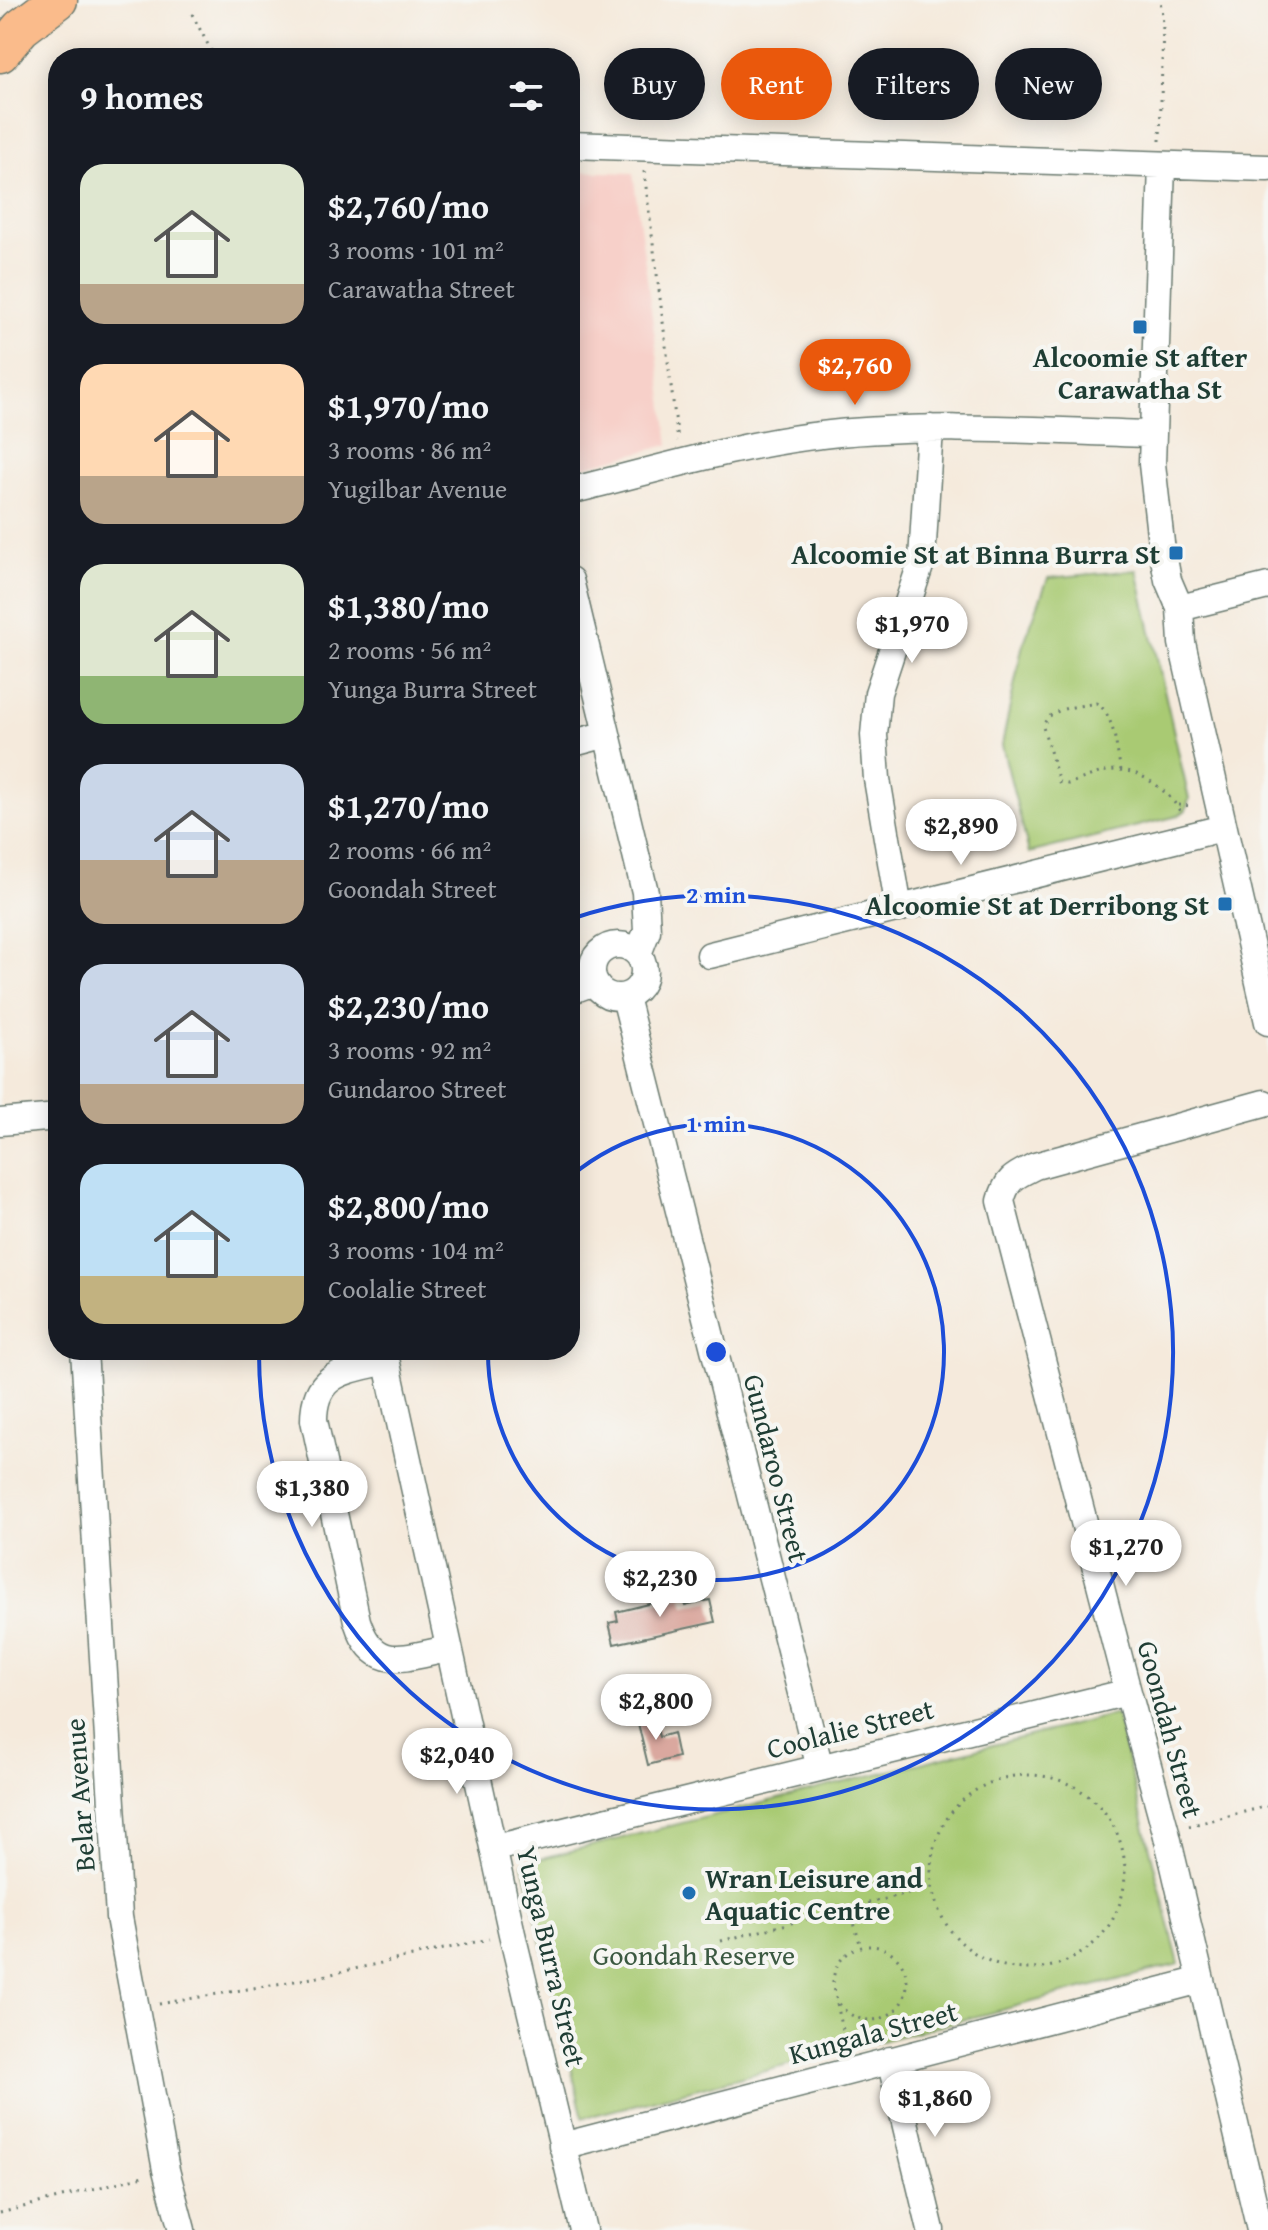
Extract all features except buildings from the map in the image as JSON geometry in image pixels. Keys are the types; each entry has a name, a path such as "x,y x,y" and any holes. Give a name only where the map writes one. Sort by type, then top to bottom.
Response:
{"highway":[{"path":"0,53 21,28 58,0"}],"street":[{"path":"580,145 1268,168"},
{"path":"1162,165 1152,434 1153,476 1161,543 1168,580 1180,608 1182,643 1268,1022"},
{"path":"580,489 743,449 827,434 930,428 1152,434"},
{"path":"899,909 877,779 874,735 878,693 922,560 930,428"},
{"path":"1180,608 1268,586"},
{"path":"580,622 645,892 647,931 638,954 644,971 643,979 633,993 625,997 607,995 582,987 601,952 608,947 624,946 638,954"},
{"path":"580,741 607,734"},
{"path":"710,955 1223,828"},
{"name":"Gundaroo Street","path":"625,997 820,1768"},
{"name":"Goondah Street","path":"1260,2230 1166,1832 1001,1201 1005,1184 1035,1166 1267,1101"},
{"path":"0,1122 48,1118"},
{"name":"Belar Avenue","path":"85,1360 119,1917 166,2170 182,2230"},
{"name":"Yunga Burra Street","path":"375,1360 335,1377 321,1387 314,1403 314,1420 357,1621 363,1640 375,1653 388,1658 448,1649"},
{"name":"Yunga Burra Street","path":"386,1360 512,1934 583,2230"},
{"name":"Coolalie Street","path":"495,1848 1128,1692"},
{"name":"Kungala Street","path":"562,2146 1201,1980"},
{"path":"890,2060 931,2230"}],"path":[{"path":"1160,0 1163,23 1162,165"},
{"path":"192,14 210,48"},
{"path":"641,147 681,464"},
{"path":"1121,770 1107,715 1101,706 1096,703 1054,712 1045,719 1043,727 1059,782 1068,784 1121,770 1138,775 1176,803 1182,822"},
{"path":"1025,1775 1057,1779 1085,1794 1108,1817 1121,1846 1125,1879 1117,1910 1101,1937 1076,1957 1046,1968 1014,1969 984,1959 958,1940 939,1914 932,1887 933,1851 944,1821 966,1797 993,1781 1025,1775"},
{"path":"1166,1832 1268,1806"},
{"path":"721,1941 932,1887"},
{"path":"850,1908 861,1947"},
{"path":"135,2009 318,1977 512,1934"},
{"path":"836,1998 843,2009 854,2017 879,2020 899,2008 904,1997 906,1974 894,1955 872,1946 861,1947 840,1962 834,1973 833,1986 852,2070"},
{"path":"0,2213 166,2170"}],"shaded area":[{"path":"580,171 633,173 669,445 580,467"}],"green space":[{"path":"1137,570 1189,799 1186,810 1178,816 1029,853 1002,745 1022,648 1048,578"},
{"name":"Goondah Reserve","path":"1116,1714 1179,1964 583,2118 523,1863"}],"place":[{"name":"Alcoomie St after Carawatha St","path":"1140,327"},
{"name":"Alcoomie St at Binna Burra St","path":"1176,553"},
{"name":"Alcoomie St at Derribong St","path":"1225,904"},
{"name":"Wran Leisure and Aquatic Centre","path":"689,1893"}]}
